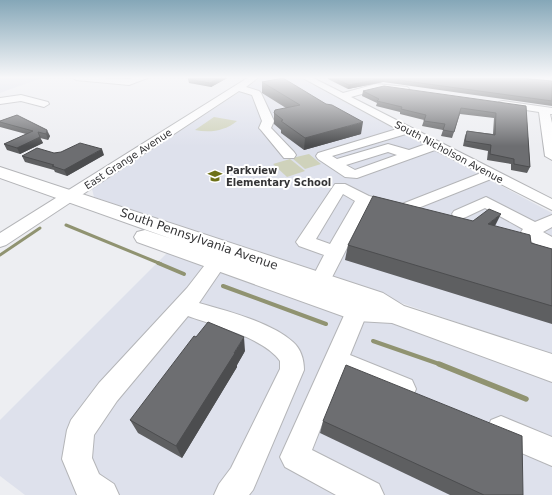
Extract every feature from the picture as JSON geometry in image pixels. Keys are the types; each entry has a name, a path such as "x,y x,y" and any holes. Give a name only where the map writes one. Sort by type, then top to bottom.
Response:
{"main road":[{"name":"South Pennsylvania Avenue","path":"0,172 64,200 218,262 357,311 395,313"},
{"name":"South Pennsylvania Avenue","path":"0,186 64,200 320,282 374,300 395,313 552,368"}],"street":[{"path":"29,100 44,104"},
{"name":"East Grange Avenue","path":"0,241 219,100"},
{"path":"259,100 268,121 265,128 289,155"},
{"name":"South Nicholson Avenue","path":"350,100 552,205"},
{"path":"491,102 548,111 552,156"},
{"path":"406,130 323,155 350,174 357,174 407,154 436,145"},
{"path":"335,252 305,242 340,187 364,199 403,209 492,174"},
{"path":"458,188 535,229"},
{"path":"320,282 364,199"},
{"path":"460,214 484,203"},
{"path":"552,220 530,232 552,245"},
{"path":"103,495 88,486 77,459 81,430 108,392 183,306 218,262"},
{"path":"183,306 265,335 280,344 290,357 292,370 242,479 230,495"},
{"path":"357,311 295,456 368,495"},
{"path":"336,360 422,397"},
{"path":"480,421 552,452"}],"shaded area":[{"path":"227,100 341,100 552,213 552,355 94,197 92,189"},
{"path":"173,247 552,367 552,495 25,495 0,476 0,420"}],"green space":[{"path":"214,117 237,121 222,129 206,131 195,130"},
{"path":"309,154 321,164 305,169 292,158"},
{"path":"290,159 305,171 287,177 273,164"}],"building":[{"path":"292,100 320,100 326,104 332,105 363,122 305,138 281,121 283,120 274,113 275,110 300,105"},
{"path":"484,100 526,106 530,167 514,164 514,159 490,154 491,145 465,141 467,131 495,135 496,113 461,108 454,132 443,130 445,124 424,121 426,115 377,101"},
{"path":"17,115 47,130 46,134 38,132 40,137 17,148 4,144 33,131 0,122"},
{"path":"80,143 102,149 64,170 52,166 54,165 22,156 37,148 54,153 61,152"},
{"path":"373,196 473,221 489,209 501,214 488,224 530,235 531,243 552,249 552,306 348,245"},
{"path":"208,322 244,337 176,446 130,420 194,336 196,337"},
{"path":"346,365 522,436 523,495 484,495 323,421"}],"waterway":[{"path":"66,225 161,264"},
{"path":"0,255 40,228"},
{"path":"158,263 184,274"},
{"path":"223,286 326,324"},
{"path":"373,341 442,365"},
{"path":"439,364 526,399"}],"place":[{"name":"Parkview Elementary School","path":"215,176"}]}
